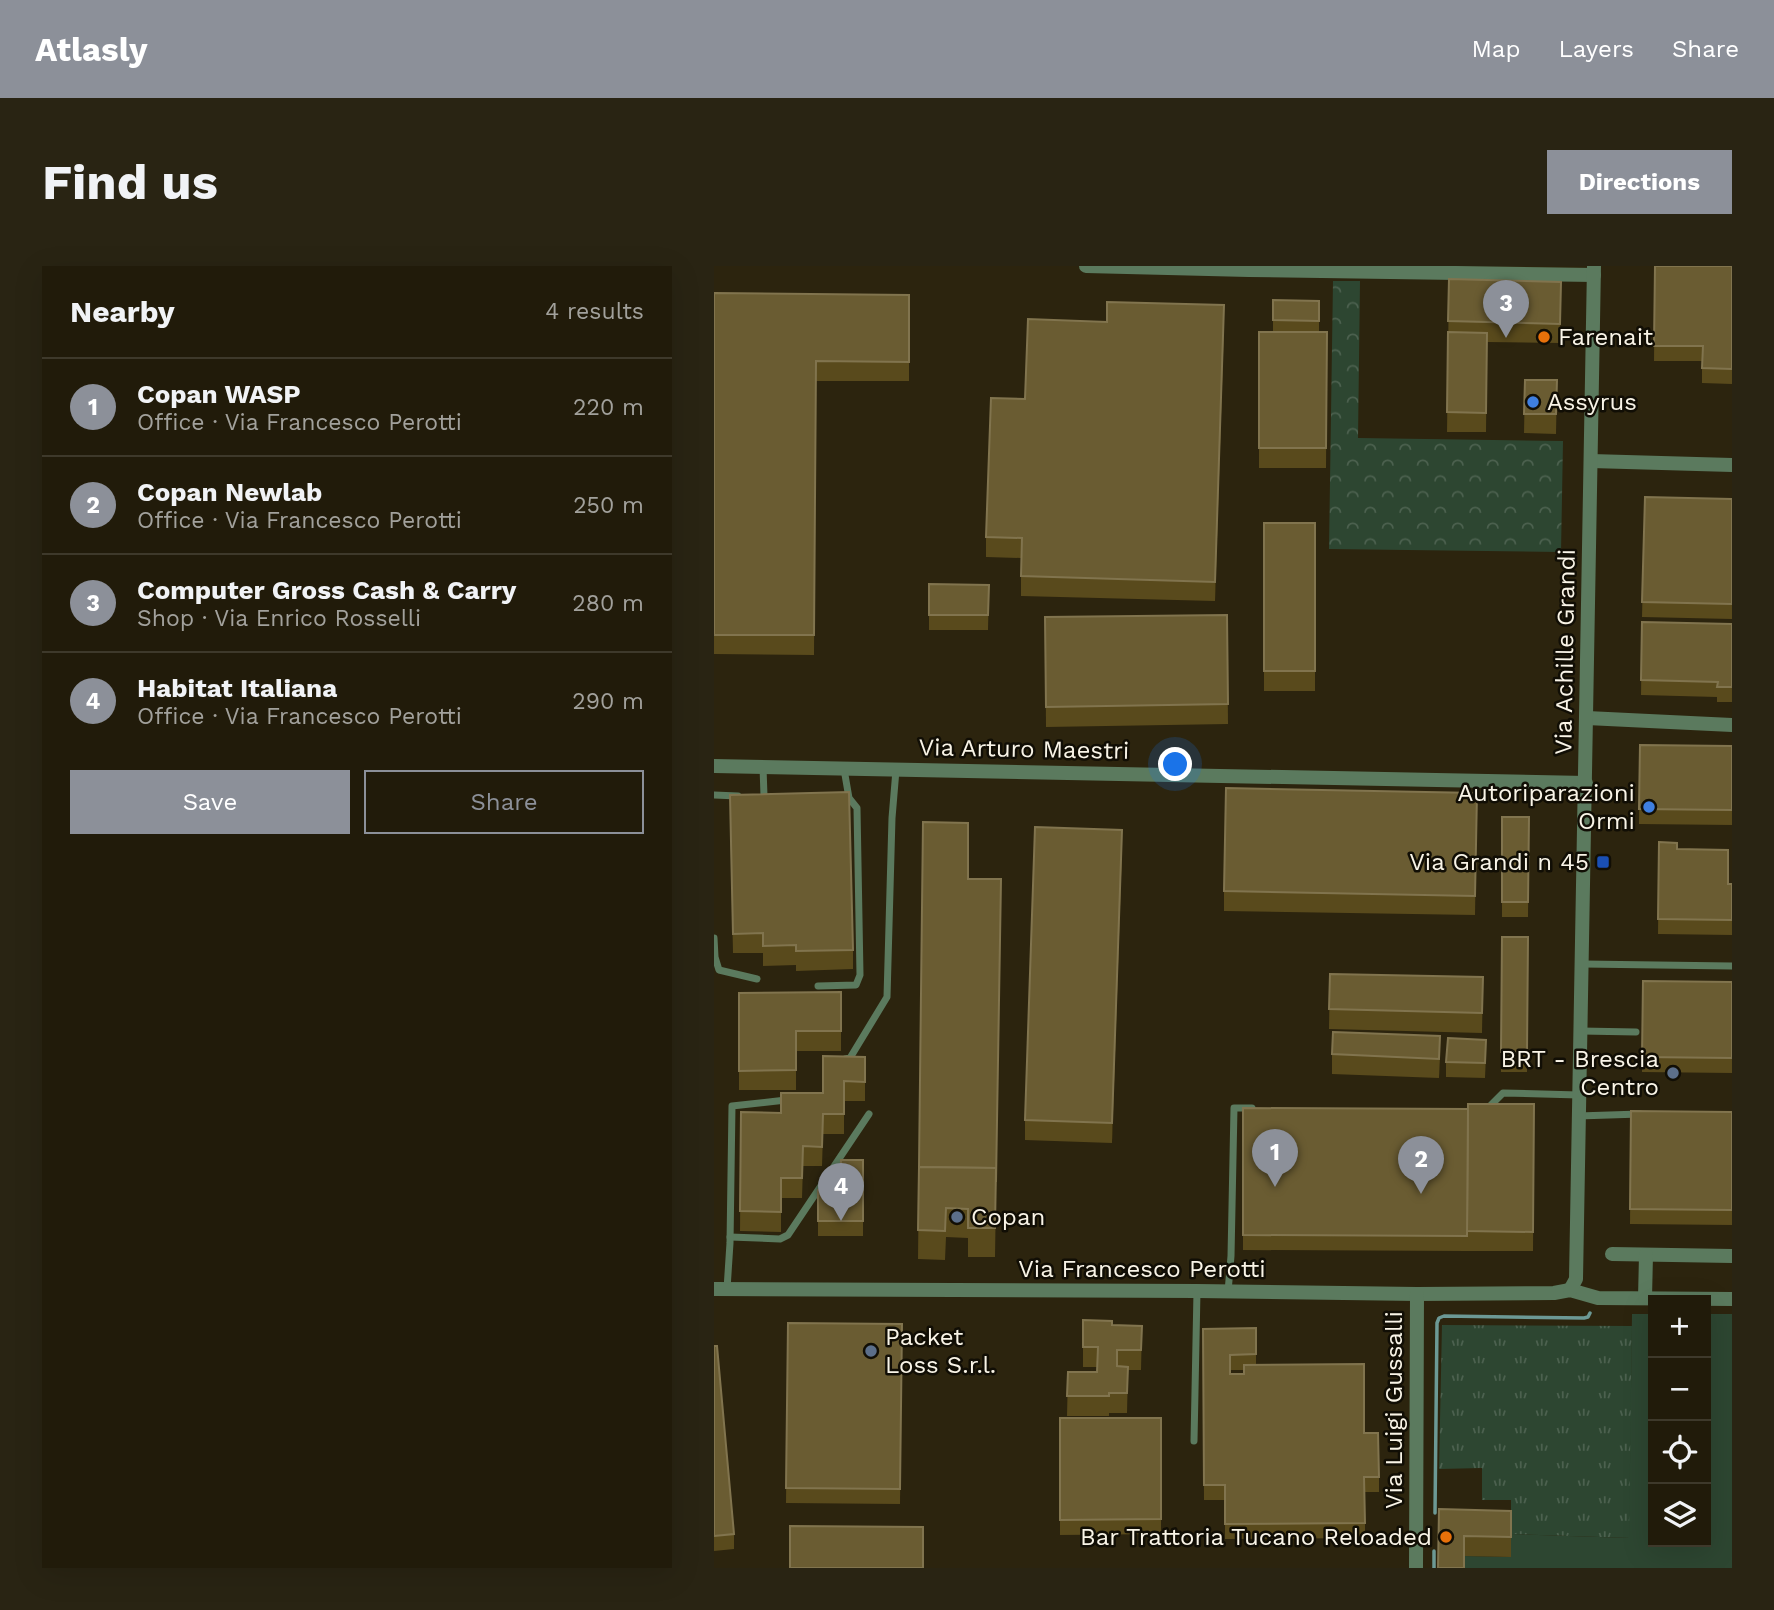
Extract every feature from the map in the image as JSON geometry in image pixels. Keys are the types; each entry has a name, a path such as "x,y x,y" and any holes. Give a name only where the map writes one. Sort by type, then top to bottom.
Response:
{"street":[{"path":"1086,266 1249,270 1594,270"},
{"name":"Via Achille Grandi","path":"1570,1290 1576,1279 1594,270"},
{"path":"1591,461 1732,465"},
{"path":"1587,718 1732,725"},
{"name":"Via Arturo Maestri","path":"714,766 1586,783"},
{"path":"1612,1254 1732,1256"},
{"path":"1646,1255 1646,1298"},
{"name":"Via Francesco Perotti","path":"720,1289 1417,1294 1554,1293 1570,1290 1598,1297 1732,1298"},
{"name":"Via Luigi Gussalli","path":"1416,1568 1417,1294"}],"lane":[{"path":"763,767 764,796"},
{"path":"818,986 856,985 860,975 857,808 849,798 844,769"},
{"path":"838,1059 850,1058 887,997 896,770"},
{"path":"714,795 776,796"},
{"path":"837,798 849,798"},
{"path":"714,938 719,970 757,979"},
{"path":"1583,964 1732,966"},
{"path":"1581,1031 1636,1032"},
{"path":"1483,1113 1503,1093 1580,1095"},
{"path":"720,1289 730,1237 732,1106 786,1100"},
{"path":"1228,1292 1234,1108 1262,1108"},
{"path":"730,1237 780,1239 788,1235 869,1114"},
{"path":"1578,1116 1651,1114"},
{"path":"1194,1441 1197,1291"}],"green space":[{"path":"1333,281 1360,281 1358,438 1563,441 1561,552 1329,549"},
{"path":"1632,1314 1648,1314 1648,1547 1711,1547 1711,1314 1732,1314 1732,1568 1464,1568 1464,1556 1511,1557 1511,1534 1629,1538"},
{"path":"1442,1325 1632,1326 1630,1538 1511,1534 1511,1500 1482,1500 1482,1468 1439,1469"}],"building":[{"path":"1655,266 1732,266 1732,369 1702,368 1703,346 1654,346"},
{"path":"1449,279 1561,282 1560,324 1448,321"},
{"path":"714,293 909,295 909,362 816,361 814,635 714,635"},
{"path":"1273,300 1319,301 1319,321 1273,320"},
{"path":"1107,302 1224,305 1215,582 1021,576 1022,538 986,537 991,398 1025,399 1028,319 1107,322"},
{"path":"1259,332 1327,332 1326,448 1259,448"},
{"path":"1448,332 1487,333 1486,413 1447,412"},
{"path":"1525,380 1557,380 1556,414 1524,414"},
{"path":"1645,497 1732,499 1732,604 1642,602"},
{"path":"1264,523 1315,523 1315,671 1264,671"},
{"path":"929,584 989,585 988,615 929,615"},
{"path":"1227,615 1228,704 1046,707 1045,617"},
{"path":"1642,622 1732,624 1732,687 1717,687 1718,682 1641,680"},
{"path":"1640,745 1732,746 1732,810 1639,809"},
{"path":"1226,788 1477,793 1475,896 1224,891"},
{"path":"849,792 853,950 796,951 796,945 763,946 763,933 733,934 730,795"},
{"path":"1502,817 1529,817 1528,902 1502,902"},
{"path":"923,822 968,823 968,879 1001,879 996,1182 996,1168 919,1167"},
{"path":"1035,827 1122,830 1112,1123 1025,1120"},
{"path":"1659,842 1677,843 1677,849 1728,850 1732,920 1658,919"},
{"path":"1502,937 1528,937 1527,1052 1501,1052"},
{"path":"1330,974 1483,977 1482,1013 1329,1009"},
{"path":"1643,981 1732,982 1732,1058 1642,1057"},
{"path":"841,992 841,1031 796,1031 796,1070 739,1071 739,993"},
{"path":"1333,1032 1440,1036 1439,1059 1332,1054"},
{"path":"1448,1038 1486,1040 1485,1063 1446,1062"},
{"path":"823,1056 865,1057 865,1082 844,1081 844,1114 823,1114 822,1147 803,1146 802,1178 781,1178 781,1212 740,1211 741,1112 781,1113 781,1093 823,1093"},
{"path":"1468,1104 1534,1104 1533,1232 1467,1231"},
{"path":"1243,1108 1468,1109 1467,1236 1243,1235"},
{"path":"1631,1111 1732,1112 1732,1210 1630,1209"},
{"path":"841,1160 863,1160 863,1221 818,1221 818,1190 840,1190"},
{"path":"919,1167 996,1168 995,1228 968,1228 968,1209 946,1208 945,1231 918,1230"},
{"path":"1083,1320 1142,1326 1141,1350 1117,1350 1117,1366 1128,1367 1127,1393 1067,1396 1068,1372 1097,1372 1098,1347 1083,1347"},
{"path":"788,1323 902,1324 900,1489 786,1488"},
{"path":"1256,1328 1256,1354 1230,1355 1230,1374 1244,1374 1244,1365 1364,1364 1364,1433 1378,1433 1379,1477 1364,1477 1365,1523 1225,1524 1225,1485 1204,1485 1203,1329"},
{"path":"714,1346 717,1346 734,1534 714,1536"},
{"path":"1060,1418 1161,1418 1161,1519 1060,1520"},
{"path":"1439,1509 1511,1511 1511,1537 1464,1536 1464,1568 1438,1568"},
{"path":"790,1526 923,1527 923,1568 790,1568"}],"waterway":[{"path":"1435,1513 1439,1318 1584,1318 1590,1313"},
{"path":"1434,1551 1434,1568"}],"place":[{"name":"Farenait","path":"1544,337"},
{"name":"Computer Gross Cash & Carry","path":"1506,338"},
{"name":"Assyrus","path":"1533,402"},
{"name":"Autoriparazioni Ormi","path":"1649,807"},
{"name":"Via Grandi n 45","path":"1603,862"},
{"name":"BRT - Brescia Centro","path":"1673,1073"},
{"name":"Copan WASP","path":"1275,1187"},
{"name":"Copan Newlab","path":"1421,1194"},
{"name":"Copan","path":"957,1217"},
{"name":"Habitat Italiana","path":"841,1221"},
{"name":"Packet Loss S.r.l.","path":"871,1351"},
{"name":"Bar Trattoria Tucano Reloaded","path":"1446,1537"}]}
